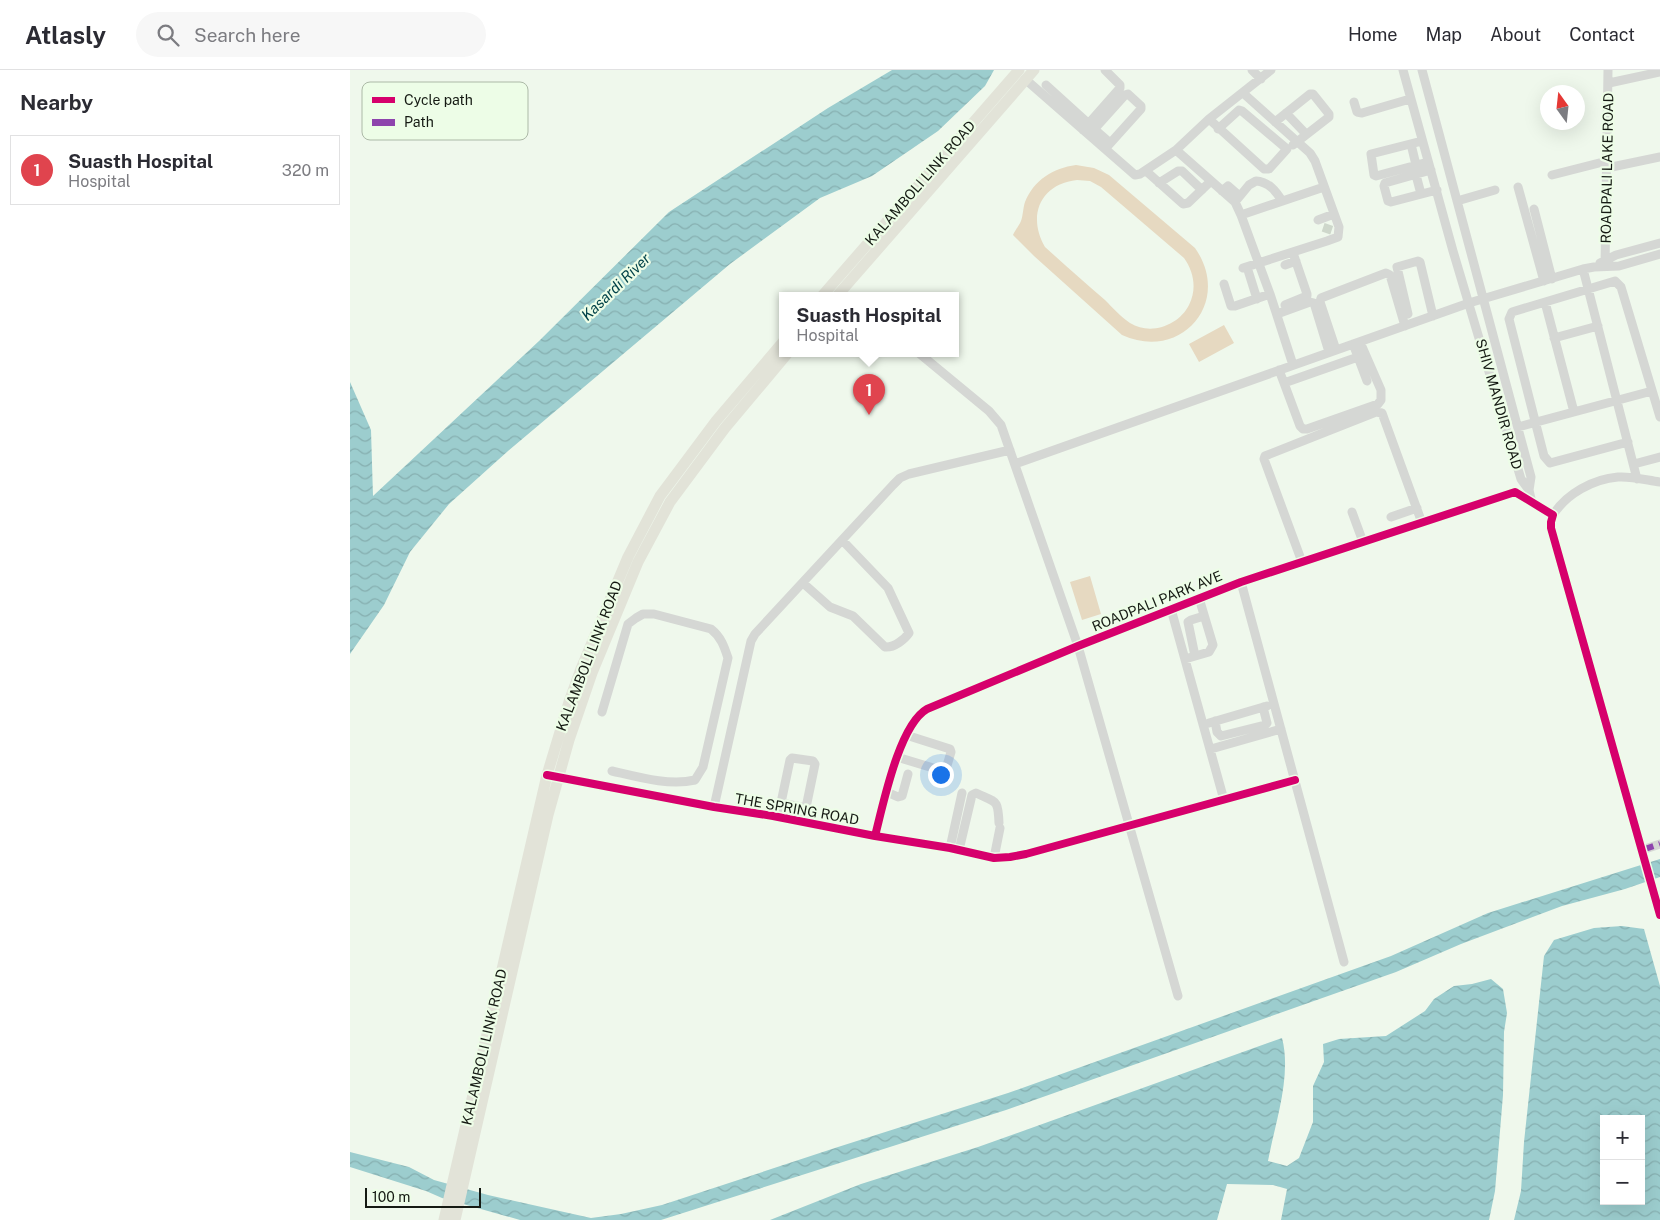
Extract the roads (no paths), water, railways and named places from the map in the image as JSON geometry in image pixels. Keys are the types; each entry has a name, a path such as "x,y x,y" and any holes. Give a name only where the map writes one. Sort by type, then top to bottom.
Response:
{"main road":[{"name":"KALAMBOLI LINK ROAD","path":"841,291 1022,75 1034,70"},
{"name":"KALAMBOLI LINK ROAD","path":"454,1220 460,1177 548,815 553,776 569,702 628,557 651,512 669,483 716,421 779,347"},
{"name":"KALAMBOLI LINK ROAD","path":"553,776 592,673 651,536 679,489 740,408 784,357"},
{"name":"KALAMBOLI LINK ROAD","path":"444,1220 460,1177"}],"street":[{"path":"1089,129 1120,88 1120,85 1105,70"},
{"path":"1252,70 1261,79"},
{"path":"1022,75 1057,101 1089,129 1135,175 1140,174 1176,150 1209,120 1244,94 1271,70"},
{"name":"SHIV MANDIR ROAD","path":"1403,70 1521,479 1529,490"},
{"name":"SHIV MANDIR ROAD","path":"1422,70 1531,477 1529,490"},
{"name":"ROADPALI LAKE ROAD","path":"1605,263 1608,70"},
{"path":"1609,83 1660,72"},
{"path":"1046,85 1057,101"},
{"path":"1089,129 1128,94 1141,109 1108,146"},
{"path":"1244,94 1310,153 1315,160 1324,187 1326,217 1339,227 1338,237 1327,237 1311,242 1285,265"},
{"path":"1209,120 1264,169 1269,169 1296,141 1329,117 1329,114 1313,94 1310,94 1275,122"},
{"path":"1354,102 1357,112 1362,113 1410,99"},
{"path":"1218,129 1238,110 1242,111 1287,150"},
{"path":"1286,113 1306,134"},
{"path":"1416,170 1376,176 1374,175 1370,154 1422,141"},
{"path":"1410,144 1421,194"},
{"path":"1176,150 1233,200 1242,215 1293,365"},
{"path":"1552,175 1607,164 1660,157"},
{"path":"1430,166 1385,183 1384,186 1388,200 1392,202 1437,190"},
{"path":"1146,170 1183,204 1188,203 1211,181"},
{"path":"1159,183 1178,171 1182,171 1202,190"},
{"path":"1233,200 1256,181 1265,183 1277,197"},
{"path":"1242,215 1277,197 1324,187"},
{"path":"1518,187 1548,280"},
{"path":"1457,201 1496,190"},
{"path":"1534,209 1548,280"},
{"path":"1016,464 1469,303 1594,267 1605,263 1616,255 1660,243"},
{"path":"1605,263 1619,266 1660,254"},
{"path":"1257,299 1245,268 1294,257"},
{"path":"1276,311 1308,294 1294,257"},
{"path":"1408,325 1396,267 1420,262 1433,316"},
{"path":"1583,269 1638,479"},
{"path":"1333,351 1320,302 1321,298 1386,273 1390,274 1408,325"},
{"path":"1628,442 1550,463 1544,456 1509,319 1512,312 1615,281 1621,287 1660,417"},
{"path":"1224,284 1231,306 1270,294"},
{"path":"1276,311 1310,302 1314,303 1333,351"},
{"path":"1545,302 1574,412"},
{"path":"1554,338 1598,326"},
{"path":"1279,370 1300,426 1303,429 1307,429 1378,404 1382,400 1381,390 1357,343"},
{"path":"1362,356 1367,381"},
{"path":"1284,383 1362,356"},
{"path":"924,357 996,418 1001,425 1078,646 1178,996"},
{"path":"1518,427 1652,390"},
{"path":"1302,562 1264,459 1265,456 1376,412 1382,413 1422,523"},
{"path":"714,807 751,641 755,634 900,478 1010,450"},
{"path":"1634,464 1660,457"},
{"path":"1660,482 1618,477 1588,485 1562,502 1553,515 1552,528 1660,915"},
{"path":"1529,490 1532,503 1553,515"},
{"name":"ROADPALI PARK AVE","path":"875,836 897,757 906,735 921,712 1078,646 1241,582 1515,492 1532,503"},
{"path":"1391,517 1416,508"},
{"path":"1352,512 1363,542"},
{"path":"803,583 830,607 853,616 885,647 890,647 906,637 909,633 888,588 842,540"},
{"path":"1241,582 1344,962"},
{"path":"1185,659 1209,652 1213,645 1199,598"},
{"path":"1171,609 1224,800"},
{"path":"602,712 628,624 636,618 643,614 654,614 711,629 718,634 723,642 728,658 706,758 695,780 683,783 644,778 612,771"},
{"path":"1195,656 1188,622 1204,616"},
{"path":"1204,724 1274,704"},
{"path":"1215,721 1217,732 1222,736 1265,725 1267,723 1263,707"},
{"path":"1211,750 1281,729"},
{"path":"897,757 943,770 946,769 951,752 950,749 906,735"},
{"path":"778,817 790,760 792,758 814,762 803,822"},
{"path":"887,792 898,797 902,796 910,775 894,770"},
{"name":"THE SPRING ROAD","path":"553,776 714,807 955,849 994,858 1010,858 1026,854 1295,780"},
{"path":"641,793 644,778"},
{"path":"679,800 683,783"},
{"path":"955,849 962,793"},
{"path":"955,849 972,795 976,793 996,802 998,806 999,825 994,858"},
{"path":"781,804 806,808"},
{"path":"1642,852 1660,844"}],"water":[{"name":"Kasardi River","path":"892,70 994,70 985,86 938,131 872,176 820,198 730,264 508,451 449,504 410,552 384,605 350,654 350,382 371,430 373,496 539,341 669,212 828,108"},
{"path":"1660,859 1660,877 1625,889 1562,906 1461,944 1396,972 1006,1110 661,1220 520,1220 442,1198 426,1191 350,1167 350,1152 409,1167 434,1180 488,1195 591,1218 662,1205 1008,1093 1391,956 1488,913"},
{"path":"1622,926 1644,929 1660,986 1660,1220 1514,1220 1521,1191 1524,1142 1544,956 1554,940 1594,928"},
{"path":"1491,979 1503,989 1507,1013 1504,1032 1503,1095 1495,1191 1489,1220 1281,1220 1287,1189 1273,1185 1227,1184 1217,1220 770,1220 861,1184 978,1147 1282,1038 1285,1053 1284,1084 1268,1161 1287,1166 1299,1158 1313,1122 1313,1086 1324,1062 1323,1044 1339,1039 1386,1036 1425,1011 1434,999 1454,986"}],"tunnel":[{"path":"1326,233 1329,224 1327,218"}],"place":[{"name":"Suasth Hospital","path":"869,415"}]}
